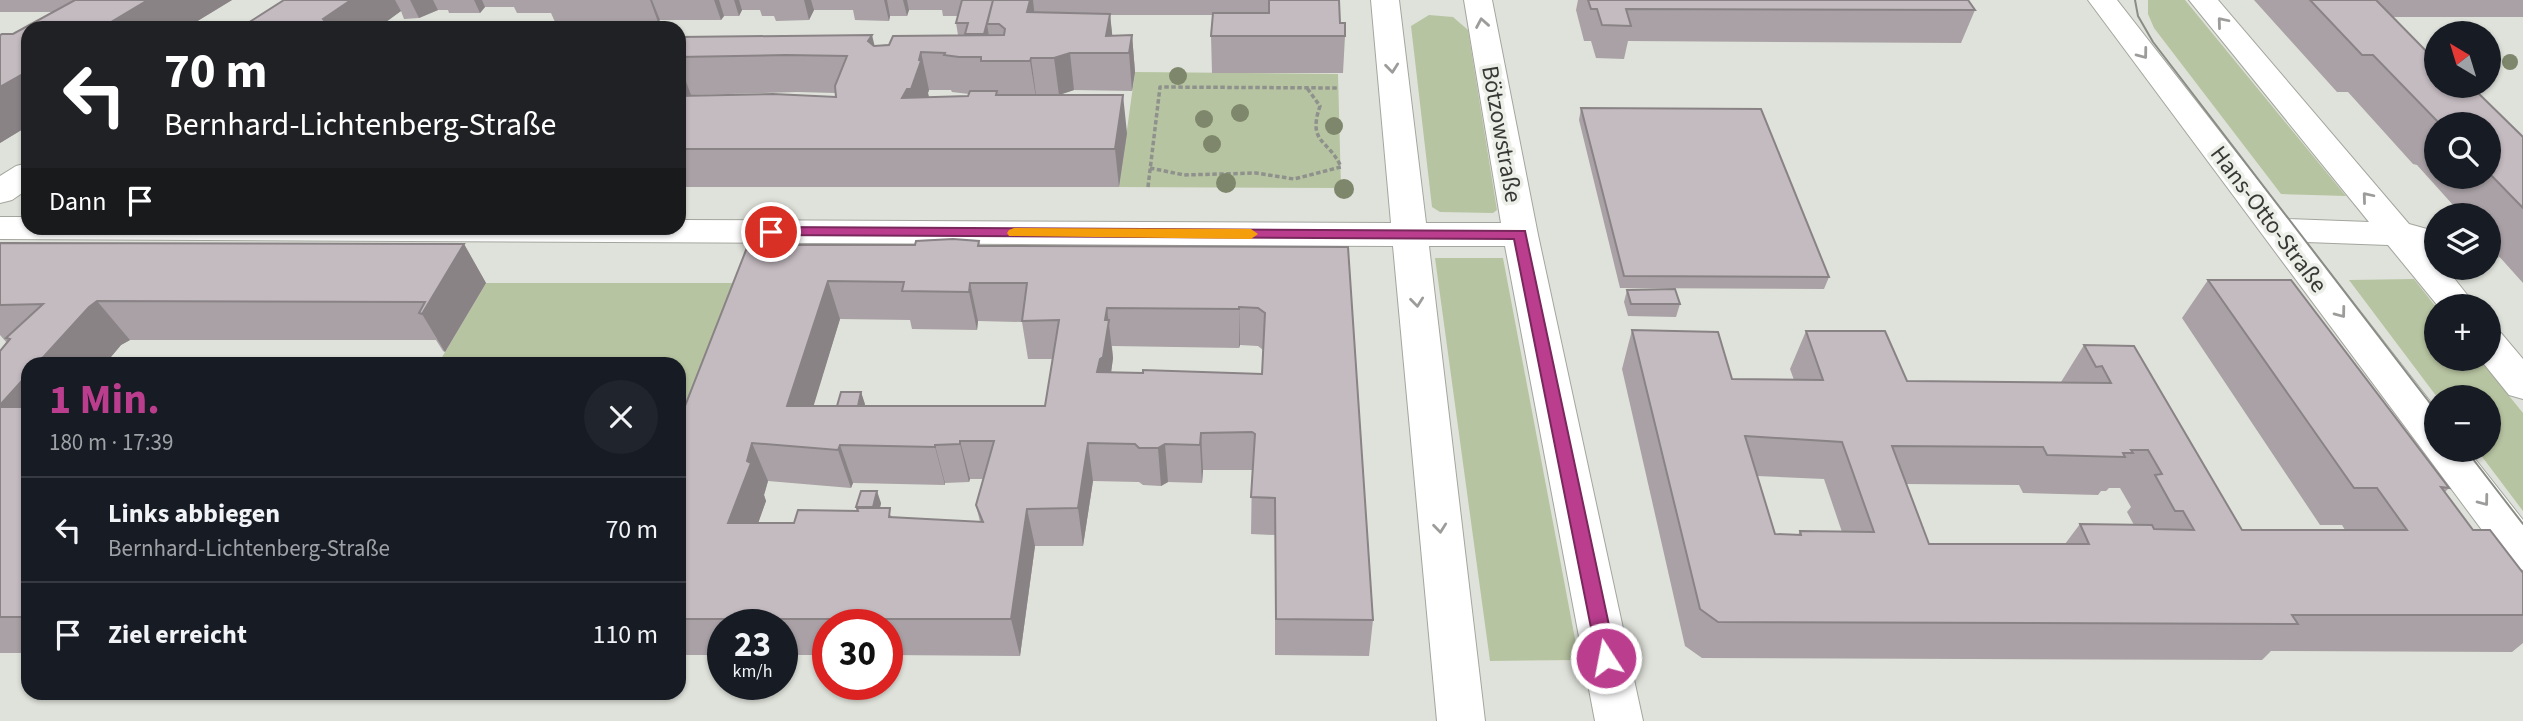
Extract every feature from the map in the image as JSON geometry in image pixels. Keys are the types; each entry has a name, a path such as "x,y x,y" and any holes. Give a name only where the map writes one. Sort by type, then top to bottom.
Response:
{"street":[{"path":"1385,0 1461,721"},
{"name":"Bötzowstraße","path":"1478,0 1520,235 1619,721"},
{"name":"Hans-Otto-Straße","path":"2102,0 2424,422"},
{"path":"2203,0 2448,294"},
{"path":"0,192 21,178"},
{"path":"0,228 21,228"},
{"path":"2277,230 2398,234 2424,239"},
{"path":"686,231 1520,235"},
{"path":"2501,359 2523,385"},
{"path":"2454,462 2523,552"}],"path":[{"path":"1148,187 1160,87 1339,88"},
{"path":"1150,168 1184,175 1256,173 1294,179 1341,167 1336,155 1326,149 1324,140 1317,134 1315,121 1321,111 1321,104 1307,88"}],"green space":[{"path":"2148,0 2185,0 2346,196 2281,194 2154,28 2148,14"},
{"path":"1429,15 1453,17 1468,30 1497,210 1493,213 1440,212 1432,207 1411,26"},
{"path":"1135,72 1338,74 1341,188 1119,187"},
{"path":"1435,258 1503,258 1579,660 1490,661"},
{"path":"2414,279 2426,294 2424,371 2489,371 2500,385 2428,385 2349,280"},
{"path":"486,283 762,283 686,430 686,357 442,357"},
{"path":"2501,386 2523,413 2523,511 2486,462 2501,462"}],"building":[{"path":"75,0 148,0 113,21 37,21"},
{"path":"284,0 351,0 323,19 325,21 251,21"},
{"path":"962,0 993,0 984,34 965,34 968,23 956,23"},
{"path":"993,0 1030,0 1027,12 1110,14 1106,36 1132,35 1129,53 1070,53 1054,58 1031,58 1030,61 981,61 981,57 921,52 921,61 911,89 907,89 902,98 968,96 970,91 997,91 996,95 1123,95 1115,149 686,149 686,96 773,94 836,97 835,86 847,56 686,57 686,37 872,35 868,41 874,46 889,45 893,36 1004,35 1005,29 999,24 987,24"},
{"path":"1269,0 1339,0 1340,23 1345,23 1345,36 1211,36 1213,13 1269,13"},
{"path":"1588,0 1968,0 1975,10 1626,9 1631,26 1602,25 1597,9 1591,9"},
{"path":"2310,0 2376,0 2424,49 2424,98 2483,98 2498,112 2428,112 2373,55 2362,55"},
{"path":"21,30 21,75 0,87 0,35 13,34"},
{"path":"1581,108 1761,109 1829,277 1624,276"},
{"path":"2501,115 2523,137 2523,208 2501,185"},
{"path":"953,239 979,241 978,246 1348,247 1373,620 1276,619 1275,498 1251,497 1255,434 1252,432 1201,433 1200,445 1165,444 1158,448 1139,448 1135,444 1088,443 1078,508 1027,509 1011,619 903,619 903,609 812,609 812,619 798,619 798,609 707,609 707,619 686,619 686,403 748,245 915,245 916,241","holes":["828,281 904,282 902,291 969,292 970,283 1027,283 1022,321 1059,320 1045,406 787,406","1239,307 1258,308 1265,313 1262,374 1143,370 1143,373 1097,372 1103,357 1109,320 1105,320 1107,308","960,441 994,441 976,505 983,522 889,517 890,508 857,508 858,511 798,510 794,523 728,523 751,463 747,461 752,443 838,450 840,445 935,447 960,444"]},
{"path":"0,243 464,244 422,314 419,313 425,302 97,301 43,357 21,357 21,382 0,405 0,351 10,339 6,338 43,304 0,305"},
{"path":"2208,280 2291,280 2424,455 2424,462 2429,462 2449,488 2441,487 2473,530 2490,530 2523,573 2523,615 2292,615 2298,624 1718,622 1700,609 1632,330 1718,332 1732,379 1823,380 1806,331 1885,331 1907,381 2111,383 2102,366 2096,367 2084,345 2134,346 2242,530 2407,530 2377,488 2354,488","holes":["1745,436 1842,442 1874,532 1800,531 1801,535 1775,534","1892,446 2043,447 2047,455 2125,457 2123,453 2133,453 2131,450 2148,450 2162,474 2155,475 2175,511 2183,511 2194,530 2154,529 2152,525 2080,524 2089,544 1929,544"]},
{"path":"1675,289 1680,304 1631,304 1627,290"},
{"path":"841,392 861,392 858,406 837,406"},
{"path":"0,407 21,407 21,617 0,617"},
{"path":"861,491 877,491 873,507 856,507"}],"tram line":[{"path":"2135,0 2138,16 2153,42 2424,395"},
{"path":"2475,462 2523,524"}],"slow traffic":[{"path":"1014,233 1251,234"}],"route":[{"path":"771,232 1520,235 1606,658"}]}
